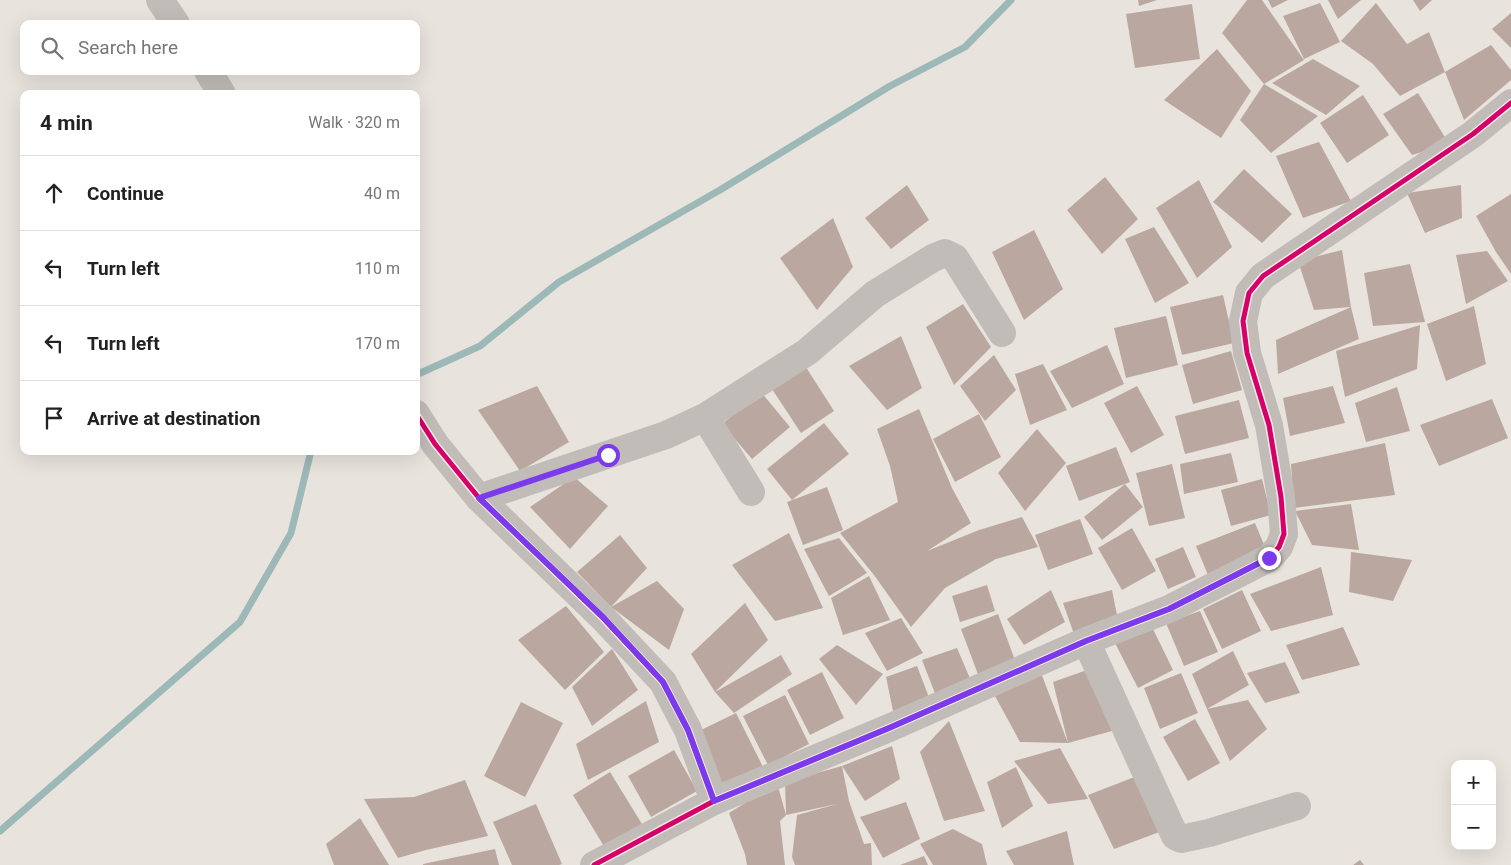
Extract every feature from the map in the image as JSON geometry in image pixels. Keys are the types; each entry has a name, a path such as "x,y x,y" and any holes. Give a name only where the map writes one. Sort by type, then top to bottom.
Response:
{"street":[{"path":"160,0 173,20"},
{"path":"210,75 220,90"},
{"path":"594,865 714,801 889,728 1086,641 1169,609 1269,558 1279,547 1284,534 1281,498 1269,426 1247,353 1243,321 1250,293 1263,276 1472,134 1511,103"},
{"path":"479,498 666,435 705,417 808,352 875,294 932,258 945,253 955,258 1002,332"},
{"path":"705,417 750,492"},
{"path":"420,420 435,444 479,498 604,618 663,682 688,730 714,801"},
{"path":"1086,641 1175,836 1181,839 1209,833 1297,806"}],"building":[{"path":"1138,0 1157,0 1139,6"},
{"path":"1247,0 1262,0 1304,60 1264,84 1222,33"},
{"path":"1268,0 1288,0 1272,8"},
{"path":"1328,0 1361,0 1338,19"},
{"path":"1413,0 1432,0 1420,11"},
{"path":"1320,3 1340,42 1304,59 1283,16"},
{"path":"1376,3 1407,44 1429,32 1445,72 1400,96 1373,64 1341,41"},
{"path":"1192,4 1200,59 1135,68 1126,14"},
{"path":"1511,13 1511,48 1492,29"},
{"path":"1491,45 1511,70 1511,80 1464,120 1445,72"},
{"path":"1217,49 1251,91 1221,138 1164,100"},
{"path":"1313,59 1360,86 1326,115 1272,83"},
{"path":"1264,84 1318,116 1271,153 1240,120"},
{"path":"1418,93 1449,144 1412,155 1383,114"},
{"path":"1363,95 1389,135 1347,163 1320,123"},
{"path":"1319,142 1351,201 1303,218 1276,156"},
{"path":"1244,169 1292,214 1262,243 1213,202"},
{"path":"1105,177 1138,219 1102,254 1067,210"},
{"path":"1199,180 1232,247 1197,278 1156,208"},
{"path":"907,185 929,220 891,249 865,218"},
{"path":"1461,185 1462,218 1425,233 1407,193"},
{"path":"1511,194 1511,274 1476,216"},
{"path":"833,218 853,267 817,310 780,258"},
{"path":"1154,227 1189,283 1155,303 1125,239"},
{"path":"1034,230 1063,289 1024,320 992,252"},
{"path":"1342,250 1351,307 1314,310 1298,261"},
{"path":"1487,251 1508,281 1466,304 1456,255"},
{"path":"1410,264 1425,322 1373,326 1364,273"},
{"path":"1223,295 1234,343 1182,355 1170,307"},
{"path":"963,304 991,347 954,385 926,327"},
{"path":"1474,306 1486,364 1446,381 1427,324"},
{"path":"1351,307 1359,339 1278,374 1276,340"},
{"path":"1166,316 1178,365 1126,378 1114,328"},
{"path":"1420,325 1417,369 1345,397 1336,351"},
{"path":"901,336 922,388 887,410 849,366"},
{"path":"1107,345 1124,384 1072,408 1050,371"},
{"path":"1231,351 1242,390 1193,404 1182,365"},
{"path":"994,355 1016,390 985,421 960,386"},
{"path":"802,361 834,411 801,433 768,383"},
{"path":"1043,364 1067,410 1030,425 1015,374"},
{"path":"537,386 569,442 520,471 478,410"},
{"path":"1137,386 1164,435 1131,453 1104,403"},
{"path":"1333,386 1345,423 1290,436 1283,398"},
{"path":"1397,387 1410,431 1366,442 1355,403"},
{"path":"761,392 790,427 752,459 722,424"},
{"path":"1492,399 1508,438 1439,466 1420,425"},
{"path":"1239,400 1249,438 1185,454 1175,416"},
{"path":"919,409 952,488 971,523 927,551 979,530 1022,517 1038,547 996,559 945,588 911,627 874,575 840,533 898,502 890,466 877,429"},
{"path":"979,414 1001,457 955,482 933,439"},
{"path":"824,423 849,454 792,500 767,469"},
{"path":"1037,429 1066,463 1025,511 998,473"},
{"path":"1385,443 1395,495 1294,508 1291,464"},
{"path":"1116,447 1130,482 1079,501 1066,466"},
{"path":"1231,453 1238,482 1184,494 1180,464"},
{"path":"1172,464 1185,518 1149,526 1136,473"},
{"path":"574,477 608,506 570,549 530,507"},
{"path":"1262,479 1271,515 1231,526 1221,490"},
{"path":"1125,484 1143,507 1102,540 1084,517"},
{"path":"827,487 843,530 803,545 787,502"},
{"path":"1351,504 1359,550 1312,545 1295,511"},
{"path":"1080,519 1093,554 1048,570 1035,535"},
{"path":"1255,523 1267,552 1208,575 1196,546"},
{"path":"1132,528 1156,571 1122,590 1098,548"},
{"path":"789,533 823,608 775,621 732,565"},
{"path":"620,535 647,568 611,607 577,572"},
{"path":"839,538 867,573 829,596 804,549"},
{"path":"1183,547 1196,577 1168,589 1155,559"},
{"path":"1351,552 1412,560 1393,601 1349,592"},
{"path":"1321,567 1333,615 1271,631 1250,594"},
{"path":"869,576 890,620 843,635 831,598"},
{"path":"657,581 684,609 669,650 611,607"},
{"path":"987,585 995,611 960,622 952,596"},
{"path":"1051,590 1065,622 1024,645 1007,619"},
{"path":"1112,590 1118,620 1074,634 1063,603"},
{"path":"1242,590 1261,631 1222,649 1203,609"},
{"path":"745,603 768,640 715,692 691,654"},
{"path":"566,606 604,652 565,690 518,640"},
{"path":"1200,611 1218,652 1184,666 1166,623"},
{"path":"998,614 1016,663 979,677 961,629"},
{"path":"901,618 923,653 887,671 865,633"},
{"path":"1151,625 1173,670 1138,688 1115,643"},
{"path":"1343,627 1360,665 1302,680 1286,645"},
{"path":"837,645 883,674 856,705 819,659"},
{"path":"957,648 972,683 936,696 922,660"},
{"path":"612,649 638,690 592,726 572,687"},
{"path":"1233,651 1249,685 1207,709 1192,674"},
{"path":"781,655 792,674 734,713 715,692"},
{"path":"1285,662 1300,693 1265,703 1247,673"},
{"path":"917,666 930,700 893,711 886,677"},
{"path":"1087,670 1112,731 1068,743 1053,682"},
{"path":"822,672 844,718 810,735 787,690"},
{"path":"1041,673 1068,743 1020,742 995,696"},
{"path":"1181,673 1198,713 1160,729 1144,688"},
{"path":"785,695 809,744 768,765 743,716"},
{"path":"1248,700 1267,729 1230,761 1207,709"},
{"path":"646,701 659,742 588,780 576,744"},
{"path":"521,702 563,723 525,797 484,776"},
{"path":"736,713 765,771 725,792 695,733"},
{"path":"1195,719 1220,763 1188,781 1163,737"},
{"path":"949,721 985,811 944,821 920,752"},
{"path":"892,746 900,779 865,801 842,766"},
{"path":"1060,748 1088,799 1048,804 1014,761"},
{"path":"674,750 697,791 651,817 628,776"},
{"path":"842,766 849,801 864,844 871,843 872,865 795,865 792,857 797,815 837,804 786,815 785,782"},
{"path":"1016,767 1033,806 1002,828 987,782"},
{"path":"610,772 642,824 605,848 573,795"},
{"path":"1137,776 1162,831 1114,849 1088,795"},
{"path":"465,780 488,836 398,858 364,799 414,797"},
{"path":"777,783 786,815 780,821 785,865 747,865 745,854 729,813"},
{"path":"906,802 920,839 883,858 860,817"},
{"path":"536,804 562,864 512,865 493,822"},
{"path":"360,818 389,865 334,865 326,844"},
{"path":"953,829 982,844 987,865 933,865 920,844"},
{"path":"1067,831 1074,865 1014,865 1006,851"},
{"path":"495,849 499,865 423,865 423,864"},
{"path":"924,856 928,865 900,865"},
{"path":"1360,860 1364,865 1353,865"}],"waterway":[{"path":"420,373 480,346 559,282 720,190 890,86 965,47 1011,0"},
{"path":"0,831 240,622 291,533 310,455"}],"cycle path":[{"path":"594,865 714,801 889,728 1086,641 1169,609 1269,558 1279,547 1284,534 1281,497 1269,425 1247,353 1243,321 1249,293 1263,276 1473,134 1511,103"},
{"path":"420,420 435,444 479,498 603,618 663,682 688,730 714,801"}],"route":[{"path":"608,455 479,498 604,618 663,682 688,730 714,801 889,728 1086,641 1169,609 1269,558"}]}
